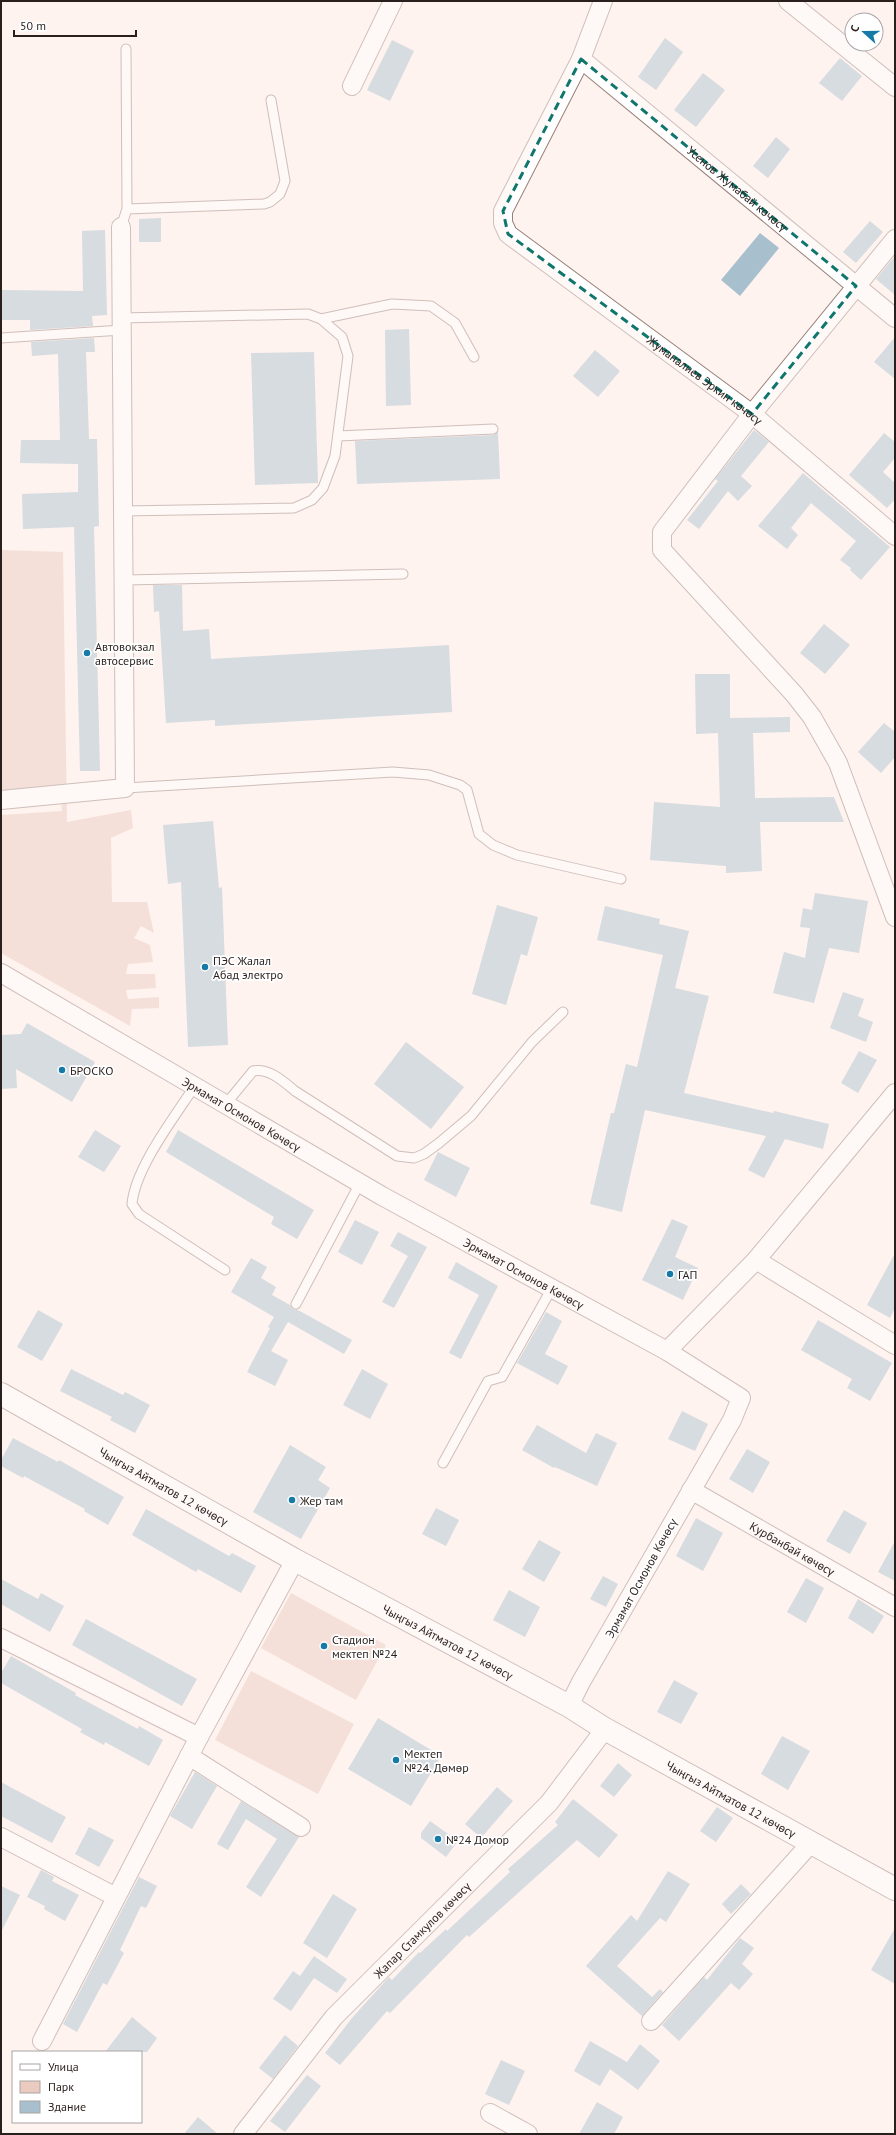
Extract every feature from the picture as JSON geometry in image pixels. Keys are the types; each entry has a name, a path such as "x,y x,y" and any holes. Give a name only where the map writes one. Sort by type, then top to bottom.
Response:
{"main road":[{"name":"Чыңгыз Айтматов 12 көчөсү","path":"1,1394 295,1560 569,1706 605,1729 895,1889"}],"street":[{"path":"352,86 393,1"},
{"path":"581,59 603,1"},
{"path":"788,1 895,87"},
{"name":"Жуманалиев Эркин көчөсү","path":"581,59 503,211 503,223 508,234 752,414 895,536"},
{"name":"Усенов Жумабай көчөсү","path":"581,59 895,318"},
{"path":"1,800 125,788 125,580 123,511 121,227"},
{"path":"895,239 752,414 662,532 662,550 794,694 812,717 838,763 895,917"},
{"name":"Эрмамат Осмонов Көчөсү","path":"1,973 360,1183 667,1351 741,1398 732,1420 608,1638 581,1682 569,1706"},
{"path":"667,1351 756,1260 895,1093"},
{"path":"756,1260 895,1345"},
{"name":"Курбанбай көчөсү","path":"691,1490 895,1607"},
{"path":"42,2041 189,1756 295,1560"},
{"path":"1,1638 199,1737"},
{"name":"Жапар Стамкулов көчөсү","path":"243,2134 334,2017 548,1803 605,1729"},
{"path":"189,1756 301,1827"},
{"path":"1,1837 116,1897"},
{"path":"651,2021 811,1843"},
{"path":"490,2114 528,2134"}],"lane":[{"path":"121,227 127,209 126,49"},
{"path":"127,209 264,204 270,202 280,194 286,181 271,100"},
{"path":"321,319 392,304 430,306 455,323 474,357"},
{"path":"1,338 122,324 308,314 321,319 342,337 348,356 335,456 323,488 312,500 294,508 123,511"},
{"path":"338,436 493,429"},
{"path":"125,580 403,574"},
{"path":"125,788 393,772 429,775 460,785 467,790 479,834 493,845 517,855 621,879"},
{"path":"225,1105 253,1071 261,1069 282,1080 295,1091 397,1156 414,1158 439,1143 471,1116 532,1042 563,1012"},
{"path":"194,1087 146,1163 133,1194 132,1204 139,1214 225,1270"},
{"path":"296,1304 360,1183"},
{"path":"443,1464 488,1381 502,1377 552,1288"}],"highlighted area":[{"path":"581,59 856,286 752,414 508,234 503,211"}],"green space":[{"path":"1,550 63,552 67,822 131,810 133,828 111,838 112,902 147,902 154,933 141,926 134,938 150,945 153,962 128,964 126,974 155,974 156,988 126,990 128,999 159,997 159,1008 132,1009 130,1026 1,953 1,815 62,811 59,785 1,791"},
{"name":"Стадион мектеп №24","path":"291,1593 386,1645 356,1700 261,1648"},
{"path":"251,1671 354,1724 318,1794 215,1740"}],"building":[{"path":"665,38 683,52 656,90 638,77"},
{"path":"392,40 414,51 390,101 367,90"},
{"path":"840,58 862,76 842,101 819,83"},
{"path":"703,73 725,90 696,127 674,110"},
{"path":"776,137 790,149 768,178 753,166"},
{"path":"161,218 161,242 139,242 139,219"},
{"path":"870,221 883,232 856,263 843,252"},
{"path":"105,230 107,315 92,316 93,326 30,330 30,320 1,320 1,290 83,291 82,231"},
{"path":"760,233 779,248 740,296 721,280"},
{"path":"895,256 895,295 876,279"},
{"path":"409,329 411,405 386,406 385,330"},
{"path":"895,337 895,379 874,362"},
{"path":"94,338 95,352 86,352 89,439 97,439 99,526 94,527 100,771 80,771 74,527 23,529 22,494 78,492 78,464 20,463 21,440 60,440 58,354 32,356 31,342"},
{"path":"595,350 620,371 598,397 573,376"},
{"path":"314,352 318,483 255,485 251,353"},
{"path":"754,430 769,442 741,476 752,486 738,501 728,491 699,529 687,520 718,481 715,479"},
{"path":"498,432 500,479 357,484 355,441 493,435"},
{"path":"884,433 895,442 895,458 883,472 895,483 895,499 887,508 849,475"},
{"path":"803,473 890,547 861,580 850,570 851,568 840,560 856,541 811,503 791,528 798,535 787,549 758,526"},
{"path":"153,585 182,585 183,631 209,629 211,659 449,645 452,712 215,726 215,720 166,723 159,611 154,612"},
{"path":"824,624 850,645 825,674 800,653"},
{"path":"695,674 730,674 730,718 790,717 790,732 753,733 755,798 834,797 844,822 760,822 762,871 726,873 726,866 650,860 654,802 720,807 718,733 696,734"},
{"path":"884,723 895,732 895,757 881,773 858,752"},
{"name":"ПЭС Жалал Абад электро","path":"213,821 219,888 222,887 228,1045 188,1047 181,882 168,884 163,825"},
{"path":"815,893 868,901 859,953 829,948 814,1003 773,993 784,952 805,958 810,928 800,927 803,908 812,910"},
{"path":"497,905 538,917 527,956 521,954 506,1005 472,994"},
{"path":"605,906 660,919 659,924 689,931 675,988 709,996 684,1093 773,1113 774,1111 829,1124 823,1149 785,1139 764,1178 748,1170 766,1136 645,1110 622,1212 590,1204 611,1113 614,1113 626,1064 637,1067 663,955 597,940"},
{"path":"843,992 864,999 858,1016 873,1022 866,1042 830,1028"},
{"path":"27,1023 95,1062 72,1102 16,1069 17,1088 1,1089 1,1035 21,1034"},
{"path":"406,1042 464,1087 431,1129 374,1084"},
{"path":"859,1051 877,1060 858,1093 841,1083"},
{"path":"95,1130 121,1146 104,1172 78,1157"},
{"path":"178,1130 314,1210 297,1239 271,1224 274,1217 166,1152"},
{"path":"438,1152 470,1168 456,1197 424,1180"},
{"name":"ГАП","path":"672,1219 688,1226 675,1257 698,1268 683,1300 642,1280"},
{"path":"355,1220 379,1232 362,1265 338,1252"},
{"path":"398,1232 427,1247 394,1308 382,1302 408,1256 390,1246"},
{"path":"895,1253 895,1308 890,1318 867,1305"},
{"path":"251,1258 267,1267 261,1278 276,1287 272,1295 290,1305 293,1309 298,1310 352,1340 344,1354 288,1322 271,1351 288,1360 275,1386 247,1372 270,1328 268,1327 274,1317 231,1292"},
{"path":"456,1262 498,1286 461,1359 449,1353 479,1295 448,1278"},
{"path":"38,1310 63,1324 42,1361 17,1347"},
{"path":"546,1312 562,1321 545,1354 568,1366 558,1385 517,1363"},
{"path":"818,1320 892,1363 870,1401 847,1388 852,1379 801,1350"},
{"path":"71,1369 123,1395 125,1392 150,1405 135,1433 110,1420 112,1417 60,1391"},
{"path":"362,1369 388,1384 370,1419 343,1405"},
{"path":"682,1411 708,1424 695,1451 668,1439"},
{"path":"537,1425 586,1453 596,1433 617,1443 597,1486 555,1467 554,1468 522,1450"},
{"path":"13,1438 58,1462 59,1460 124,1497 108,1525 84,1511 85,1509 24,1476 23,1478 1,1466 1,1460"},
{"name":"Жер там","path":"290,1445 326,1467 318,1480 330,1488 301,1539 253,1512"},
{"path":"747,1449 770,1462 753,1493 729,1479"},
{"path":"436,1508 459,1520 446,1546 422,1534"},
{"path":"146,1509 229,1556 232,1553 256,1566 241,1593 198,1569 196,1572 132,1535"},
{"path":"844,1510 867,1523 850,1554 826,1541"},
{"path":"696,1518 723,1533 703,1571 676,1556"},
{"path":"539,1540 561,1552 544,1582 522,1569"},
{"path":"895,1541 895,1581 878,1572"},
{"path":"603,1576 618,1584 606,1607 590,1599"},
{"path":"806,1578 824,1588 806,1623 787,1612"},
{"path":"1,1579 38,1599 41,1593 64,1606 50,1632 1,1604"},
{"path":"509,1590 540,1607 525,1637 493,1620"},
{"path":"858,1599 884,1616 873,1634 848,1618"},
{"path":"86,1619 197,1679 182,1706 72,1645"},
{"path":"11,1656 76,1693 75,1695 138,1729 139,1726 163,1740 149,1766 105,1742 104,1745 80,1732 82,1729 1,1683 1,1673"},
{"path":"674,1680 698,1693 681,1724 657,1712"},
{"name":"Мектеп №24. Дөмөр","path":"378,1718 441,1756 411,1806 348,1769"},
{"path":"782,1736 810,1751 788,1790 761,1774"},
{"path":"618,1763 632,1775 614,1797 600,1786"},
{"path":"195,1772 217,1786 192,1829 170,1816"},
{"path":"1,1782 66,1817 52,1843 1,1816"},
{"path":"497,1787 513,1801 481,1838 465,1824"},
{"path":"573,1799 618,1835 599,1858 577,1840 469,1937 467,1935 390,2013 387,2011 340,2065 325,2053 352,2018 389,1977 392,1980 419,1952 420,1953 446,1929 447,1931 510,1872 508,1869 558,1825 555,1822"},
{"path":"241,1801 299,1837 261,1897 246,1887 277,1839 246,1819 228,1850 217,1844"},
{"path":"717,1807 733,1818 716,1842 700,1831"},
{"name":"№24 Домор","path":"430,1821 458,1841 446,1857 421,1838 421,1833"},
{"path":"89,1827 114,1840 99,1867 75,1854"},
{"path":"41,1870 54,1877 52,1881 79,1895 65,1921 44,1909 45,1906 27,1897"},
{"path":"668,1871 690,1884 666,1922 660,1918 617,1966 652,1997 660,1989 663,1992 642,2016 586,1966 631,1915 637,1921"},
{"path":"139,1877 157,1886 146,1908 141,1906 120,1950 124,1953 107,1985 103,1983 77,2032 63,2024"},
{"path":"741,1884 751,1894 731,1914 722,1904"},
{"path":"1,1886 20,1895 1,1932"},
{"path":"333,1894 357,1909 327,1958 303,1943"},
{"path":"895,1928 895,1984 871,1970"},
{"path":"740,1938 754,1948 742,1964 753,1974 739,1990 731,1983 679,2041 662,2025 704,1977 707,1980"},
{"path":"314,1956 347,1979 337,1993 314,1978 291,2011 273,1999 293,1971 300,1976"},
{"path":"132,2017 157,2038 147,2052 106,2051"},
{"path":"285,2035 298,2046 273,2079 259,2068"},
{"path":"590,2041 627,2062 640,2044 660,2061 638,2090 610,2069 600,2086 574,2071"},
{"path":"501,2060 525,2071 509,2105 485,2094"},
{"path":"307,2075 321,2086 285,2132 270,2121"},
{"path":"597,2102 623,2117 614,2134 579,2134"},
{"path":"198,2117 218,2134 184,2134"}],"place":[{"name":"Автовокзал автосервис","path":"87,653"},
{"name":"ПЭС Жалал Абад электро","path":"205,967"},
{"name":"БРОСКО","path":"62,1070"},
{"name":"ГАП","path":"670,1274"},
{"name":"Жер там","path":"292,1500"},
{"name":"Стадион мектеп №24","path":"324,1646"},
{"name":"Мектеп №24. Дөмөр","path":"396,1760"},
{"name":"№24 Домор","path":"438,1839"}]}
